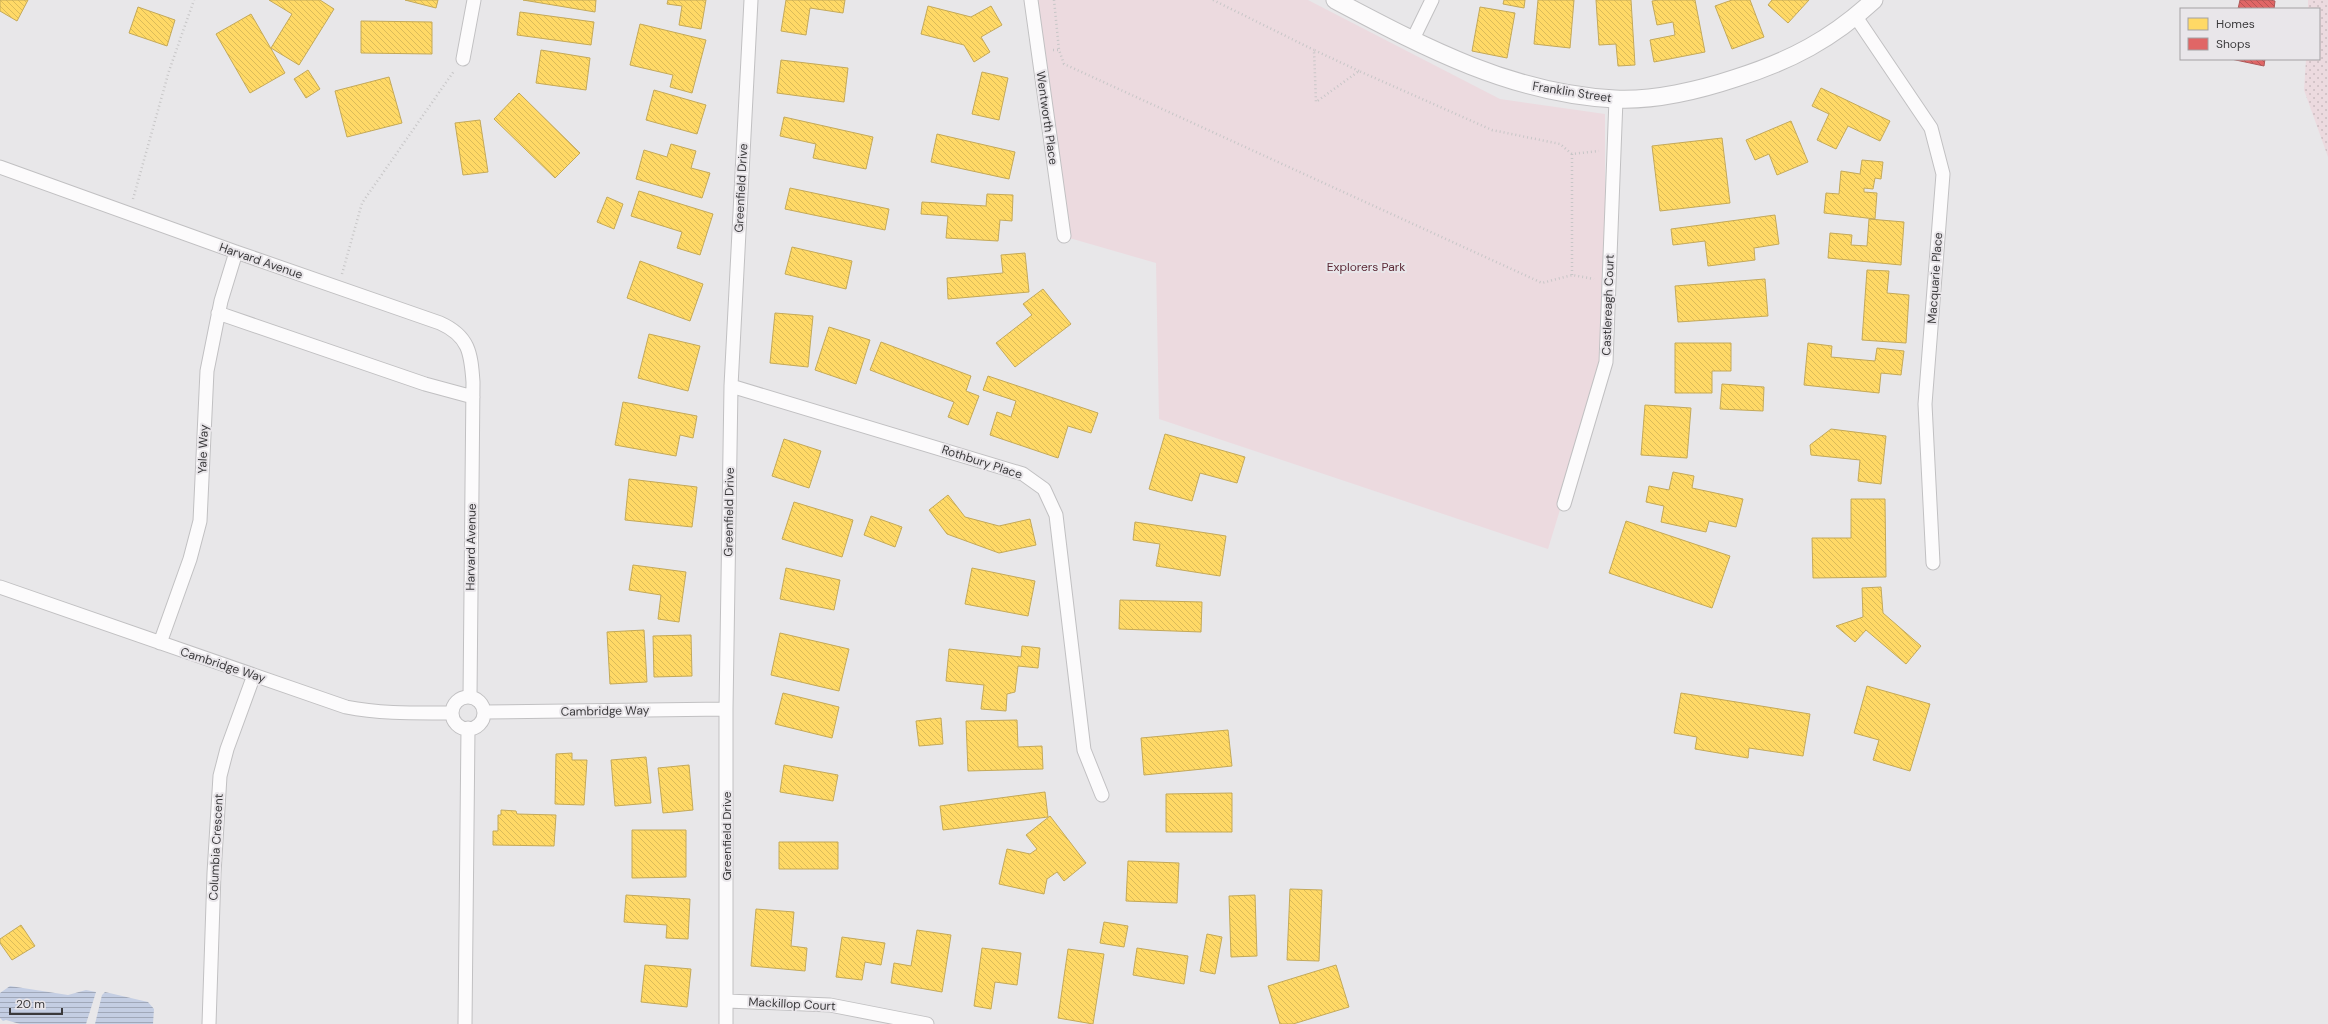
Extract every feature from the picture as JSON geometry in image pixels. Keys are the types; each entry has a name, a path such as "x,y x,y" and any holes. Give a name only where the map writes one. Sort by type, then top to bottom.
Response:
{"street":[{"path":"463,59 474,0"},
{"name":"Greenfield Drive","path":"726,1024 726,709 731,386 751,0"},
{"name":"Wentworth Place","path":"1031,0 1064,236"},
{"name":"Franklin Street","path":"1335,0 1464,65 1513,82 1564,93 1616,100 1671,95 1710,87 1749,74 1803,53 1856,17 1874,0"},
{"path":"1412,40 1432,0"},
{"name":"Macquarie Place","path":"1856,17 1931,128 1943,174 1925,404 1933,563"},
{"name":"Castlereagh Court","path":"1564,504 1606,362 1616,100"},
{"name":"Harvard Avenue","path":"0,167 236,252 440,323 458,333 469,351 473,397 470,697"},
{"name":"Yale Way","path":"160,644 190,559 200,521 207,371 218,313 236,252"},
{"path":"218,313 425,384 473,397"},
{"name":"Rothbury Place","path":"731,386 1023,474 1044,489 1056,515 1084,750 1102,795"},
{"name":"Cambridge Way","path":"1,591 254,675 318,698 365,711 452,713"},
{"name":"Columbia Crescent","path":"209,1024 214,873 220,776 227,749 254,675"},
{"path":"470,697 479,702 484,712 477,725 463,728 455,722 452,713 455,703 459,699 470,697"},
{"name":"Cambridge Way","path":"484,712 726,709"},
{"path":"465,1024 468,728"},
{"name":"Mackillop Court","path":"727,1001 830,1005 927,1024"}],"path":[{"path":"129,213 169,71 194,0"},
{"path":"1054,0 1059,50 1064,64 1542,283 1572,275 1598,280"},
{"path":"1213,0 1358,71 1492,130 1560,144 1572,154 1614,150"},
{"path":"1038,50 1059,50"},
{"path":"1314,50 1316,102 1358,71"},
{"path":"338,288 362,203 463,59"},
{"path":"1572,154 1572,275"}],"green space":[{"name":"Explorers Park","path":"1032,0 1308,0 1500,99 1605,114 1605,362 1548,549 1159,419 1156,263 1066,237"},
{"path":"2308,0 2328,0 2328,157 2304,90 2306,60 2320,60 2320,8 2308,8"}],"water":[{"path":"10,986 68,995 86,990 96,992 86,1024 20,1024 6,1020 3,1021 0,1018 0,993"},
{"path":"105,992 148,1002 154,1009 153,1024 95,1024 102,995"}],"building: Homes":[{"path":"0,0 28,0 17,21 0,11"},
{"path":"269,0 320,0 334,9 299,65 271,48 292,14"},
{"path":"405,0 438,0 436,8"},
{"path":"523,0 596,0 595,12"},
{"path":"668,0 706,0 701,29 679,25 682,6 667,4"},
{"path":"786,0 845,0 843,13 810,8 806,35 781,31"},
{"path":"1504,0 1525,0 1524,8 1503,4"},
{"path":"1538,0 1574,0 1570,48 1534,44"},
{"path":"1596,0 1631,0 1635,65 1618,66 1616,44 1599,45"},
{"path":"1695,0 1705,52 1654,62 1650,40 1675,35 1673,22 1657,25 1652,1"},
{"path":"1732,0 1750,0 1764,37 1732,49 1715,6"},
{"path":"1772,0 1809,0 1788,23 1768,5"},
{"path":"928,6 971,17 991,6 1002,25 981,37 990,52 974,62 964,45 921,34"},
{"path":"138,7 175,20 167,46 129,33"},
{"path":"1480,7 1515,13 1507,58 1472,51"},
{"path":"520,12 594,22 591,45 517,35"},
{"path":"251,14 285,73 250,93 216,34"},
{"path":"361,21 432,22 432,54 361,53"},
{"path":"640,24 706,40 692,93 670,87 673,75 630,65"},
{"path":"541,50 590,58 586,90 536,83"},
{"path":"781,60 848,68 844,102 777,93"},
{"path":"308,70 320,89 306,98 294,79"},
{"path":"982,72 1008,78 999,120 972,114"},
{"path":"389,77 402,123 347,137 335,91"},
{"path":"1821,88 1890,121 1880,141 1848,126 1836,149 1817,140 1829,114 1812,106"},
{"path":"654,90 706,105 697,134 646,120"},
{"path":"519,93 580,153 555,178 494,119"},
{"path":"784,117 873,137 866,169 813,158 816,144 780,136"},
{"path":"480,120 488,172 463,175 455,123"},
{"path":"1791,121 1808,162 1777,175 1769,154 1755,160 1746,140"},
{"path":"937,134 1015,152 1009,179 931,162"},
{"path":"1722,138 1730,203 1660,211 1652,146"},
{"path":"671,144 696,151 691,168 710,173 702,198 636,179 644,150 667,157"},
{"path":"1862,160 1883,162 1881,179 1875,178 1873,189 1864,188 1864,192 1877,193 1875,219 1824,213 1826,193 1839,194 1841,171 1860,174"},
{"path":"790,188 889,209 885,230 785,209"},
{"path":"639,191 713,214 700,255 677,248 682,232 631,216"},
{"path":"987,194 1013,195 1012,221 1000,220 998,241 946,238 948,216 921,214 922,202 986,206"},
{"path":"607,197 623,204 614,229 597,222"},
{"path":"1775,215 1779,244 1754,248 1755,260 1708,266 1705,241 1673,245 1671,229"},
{"path":"1869,219 1904,222 1901,265 1828,258 1830,233 1852,235 1851,245 1867,246"},
{"path":"792,247 852,261 846,289 785,274"},
{"path":"1025,253 1029,292 948,299 947,278 1003,273 1001,255"},
{"path":"640,261 703,284 690,321 627,298"},
{"path":"1867,270 1889,271 1887,293 1909,295 1906,343 1862,340"},
{"path":"1765,279 1768,316 1678,322 1675,286"},
{"path":"1043,289 1071,324 1015,367 996,343 1032,315 1023,304"},
{"path":"775,313 813,316 808,367 770,363"},
{"path":"829,327 870,340 856,384 815,370"},
{"path":"649,334 700,346 688,391 638,378"},
{"path":"881,342 971,376 966,391 979,396 968,425 948,417 954,402 870,370"},
{"path":"1675,343 1731,343 1731,371 1712,371 1712,393 1675,393"},
{"path":"1808,343 1832,346 1831,357 1875,361 1877,348 1904,351 1901,375 1881,373 1879,393 1804,385"},
{"path":"988,376 1098,413 1091,433 1068,426 1058,458 990,435 997,412 1011,417 1016,401 983,390"},
{"path":"1722,384 1764,387 1763,411 1720,409"},
{"path":"623,402 697,416 693,438 680,435 676,456 615,445"},
{"path":"1645,405 1691,408 1687,458 1641,455"},
{"path":"1831,429 1886,436 1881,484 1858,481 1860,460 1811,455 1810,445"},
{"path":"1165,434 1245,457 1237,483 1200,473 1192,501 1149,489"},
{"path":"784,439 821,451 809,488 772,476"},
{"path":"1673,472 1694,476 1692,488 1743,499 1736,527 1709,521 1706,532 1661,522 1664,506 1646,502 1649,486 1669,490"},
{"path":"629,479 697,487 692,527 625,520"},
{"path":"948,495 965,517 999,526 1030,519 1036,545 999,553 947,534 929,510"},
{"path":"1851,499 1885,499 1886,577 1813,578 1812,538 1851,538"},
{"path":"794,502 853,520 842,557 782,539"},
{"path":"871,516 902,527 895,547 864,535"},
{"path":"1626,521 1730,556 1712,608 1609,573"},
{"path":"1135,522 1226,536 1220,576 1156,566 1160,544 1133,540"},
{"path":"633,565 686,572 679,622 658,619 661,595 629,590"},
{"path":"786,568 840,580 834,610 780,599"},
{"path":"972,568 1035,581 1028,616 965,604"},
{"path":"1881,587 1883,613 1921,646 1906,664 1866,630 1855,642 1836,626 1863,617 1862,588"},
{"path":"1120,600 1202,602 1201,632 1119,629"},
{"path":"644,630 647,682 610,684 607,632"},
{"path":"780,633 849,649 839,691 771,675"},
{"path":"691,635 692,676 654,677 653,636"},
{"path":"1022,646 1040,648 1038,668 1018,666 1015,692 1007,694 1006,711 981,709 984,685 946,681 949,649 1021,657"},
{"path":"1867,686 1930,704 1910,771 1873,760 1879,740 1854,733"},
{"path":"783,693 839,707 832,738 775,724"},
{"path":"1681,693 1810,714 1803,756 1749,748 1748,758 1695,749 1697,737 1674,733"},
{"path":"941,718 943,744 919,746 916,721"},
{"path":"1017,720 1018,747 1042,746 1043,769 968,771 966,721"},
{"path":"1228,730 1232,766 1144,775 1141,738"},
{"path":"572,753 572,760 587,760 584,805 555,804 556,754"},
{"path":"646,757 651,803 615,806 611,760"},
{"path":"689,765 693,810 663,813 658,768"},
{"path":"784,765 838,775 833,801 780,792"},
{"path":"1045,792 1048,817 943,830 940,806"},
{"path":"1232,793 1232,832 1166,832 1166,794"},
{"path":"501,810 516,811 517,814 556,815 554,846 493,845 493,831 498,831 498,815 501,815"},
{"path":"1050,816 1086,863 1064,881 1057,872 1047,879 1044,894 999,884 1007,849 1030,854 1037,849 1026,835"},
{"path":"632,830 686,830 686,877 632,878"},
{"path":"779,842 838,842 838,869 779,869"},
{"path":"1128,861 1179,863 1177,903 1126,901"},
{"path":"1290,889 1322,890 1319,961 1287,960"},
{"path":"626,895 690,899 688,939 666,938 667,925 624,922"},
{"path":"1255,895 1257,956 1231,957 1229,896"},
{"path":"756,909 794,912 791,946 807,948 805,971 751,966"},
{"path":"1104,922 1128,926 1124,947 1100,943"},
{"path":"21,925 35,946 12,960 0,943 0,939"},
{"path":"917,930 951,935 942,992 891,983 894,963 911,966"},
{"path":"1207,934 1222,937 1215,974 1200,971"},
{"path":"842,937 885,943 881,965 865,962 862,980 836,977"},
{"path":"982,948 1021,953 1017,985 995,982 991,1009 974,1006"},
{"path":"1137,948 1188,956 1184,984 1133,975"},
{"path":"1068,949 1104,954 1093,1024 1058,1018"},
{"path":"645,965 691,969 687,1007 641,1002"},
{"path":"1336,965 1349,1007 1293,1024 1280,1024 1268,986"}],"building: Shops":[{"path":"2240,0 2275,1 2274,8 2238,8"},
{"path":"2236,60 2265,60 2264,66"}]}
